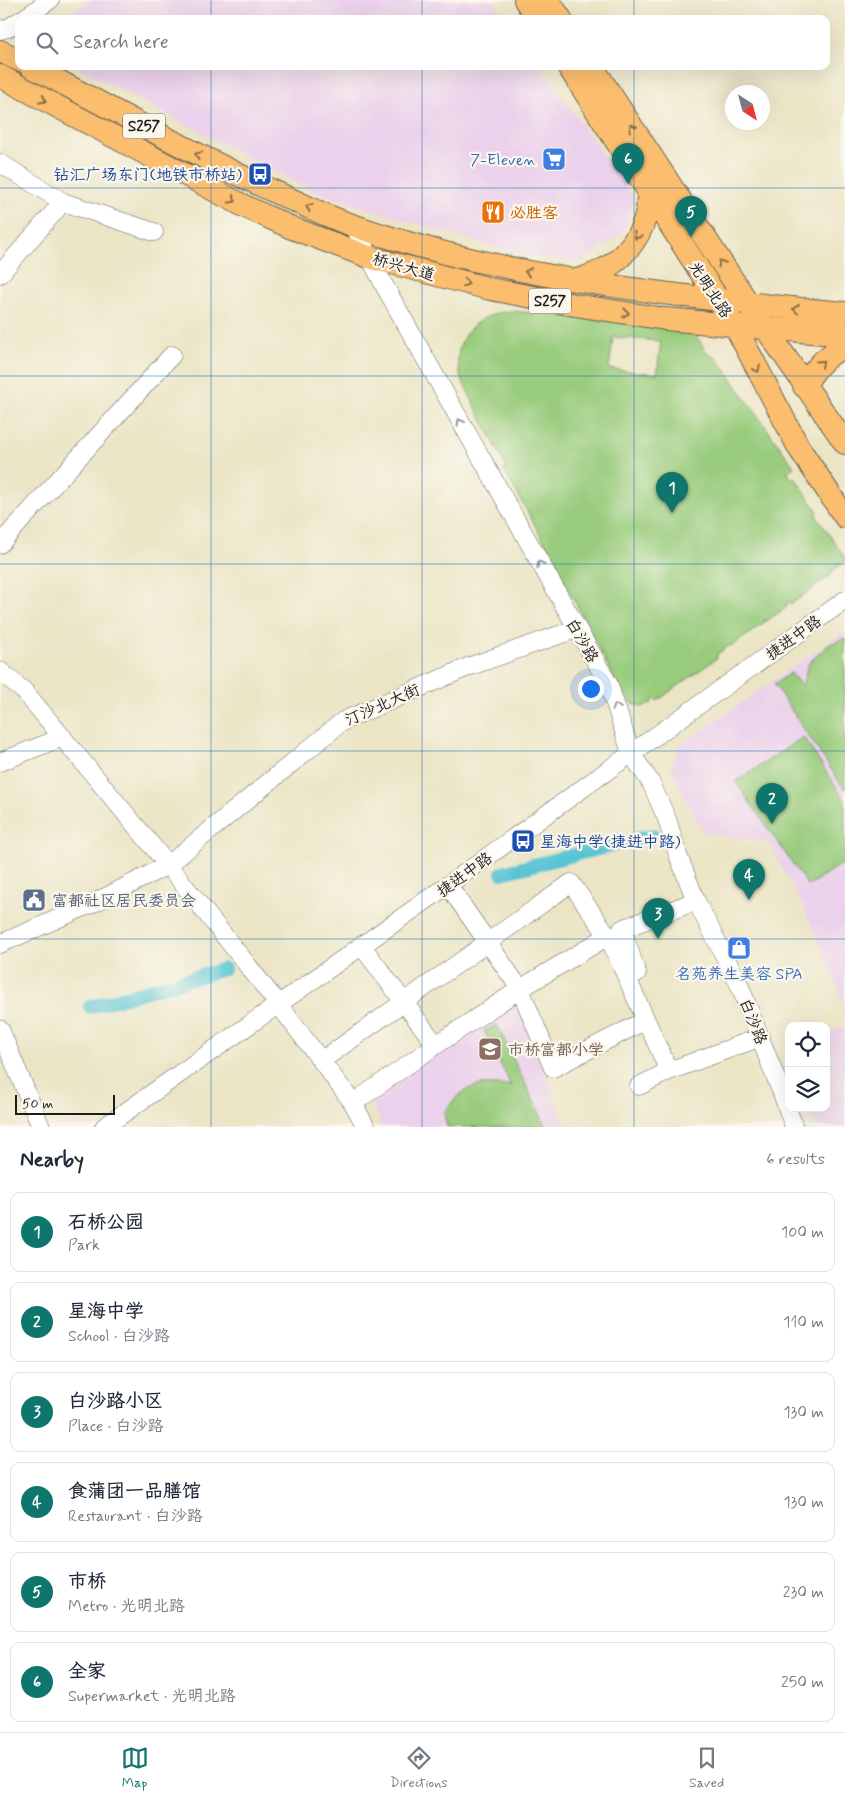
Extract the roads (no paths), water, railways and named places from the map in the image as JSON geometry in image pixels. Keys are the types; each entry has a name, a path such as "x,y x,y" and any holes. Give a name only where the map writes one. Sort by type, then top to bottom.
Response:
{"main road":[{"path":"525,0 534,15"},
{"path":"548,0 558,15"},
{"path":"0,51 15,58"},
{"name":"桥兴大道","path":"38,70 195,153 315,210 354,226 506,268 718,300 845,313"},
{"name":"光明北路","path":"571,70 735,326 799,448 845,517"},
{"name":"光明北路","path":"595,70 748,303 845,443"},
{"name":"桥兴大道","path":"0,76 244,206 292,228 369,257 490,289 532,298 654,317 845,335"},
{"path":"576,280 606,269 631,245 648,209 648,189"},
{"path":"780,414 808,390 817,365 837,349 845,346"}],"street":[{"path":"29,15 50,0"},
{"path":"0,30 15,24"},
{"path":"0,163 62,202 154,232"},
{"path":"0,274 62,202"},
{"name":"白沙路","path":"354,226 369,257 609,685 631,753 651,783 667,819 678,855 696,901 739,984 761,1037 794,1127"},
{"path":"0,544 172,355"},
{"name":"捷进中路","path":"104,1127 448,885 845,600"},
{"name":"汀沙北大街","path":"0,944 98,901 168,864 343,721 468,667 576,629"},
{"path":"0,671 25,692 168,864 353,1103 366,1127"},
{"path":"0,762 63,737"},
{"path":"321,1061 571,882 608,936 669,1071"},
{"path":"448,885 520,989 553,1068 646,1020"},
{"path":"637,973 622,929 696,901"},
{"path":"353,1103 520,989 608,936"},
{"path":"361,945 436,1045"},
{"path":"0,1030 41,1127"},
{"path":"639,1086 669,1071 761,1037"}],"waterway":[{"path":"502,873 653,835"},
{"path":"90,1007 224,969"}],"place":[{"name":"7-Eleven","path":"554,159"},
{"name":"钻汇广场东门(地铁市桥站)","path":"260,174"},
{"name":"全家","path":"628,184"},
{"name":"必胜客","path":"493,212"},
{"name":"市桥","path":"691,237"},
{"name":"石桥公园","path":"672,513"},
{"name":"星海中学","path":"772,824"},
{"name":"星海中学(捷进中路)","path":"523,841"},
{"name":"富都社区居民委员会","path":"34,900"},
{"name":"食蒲团一品膳馆","path":"749,900"},
{"name":"白沙路小区","path":"658,939"},
{"name":"名苑养生美容 SPA","path":"739,948"},
{"name":"市桥富都小学","path":"490,1049"}]}
